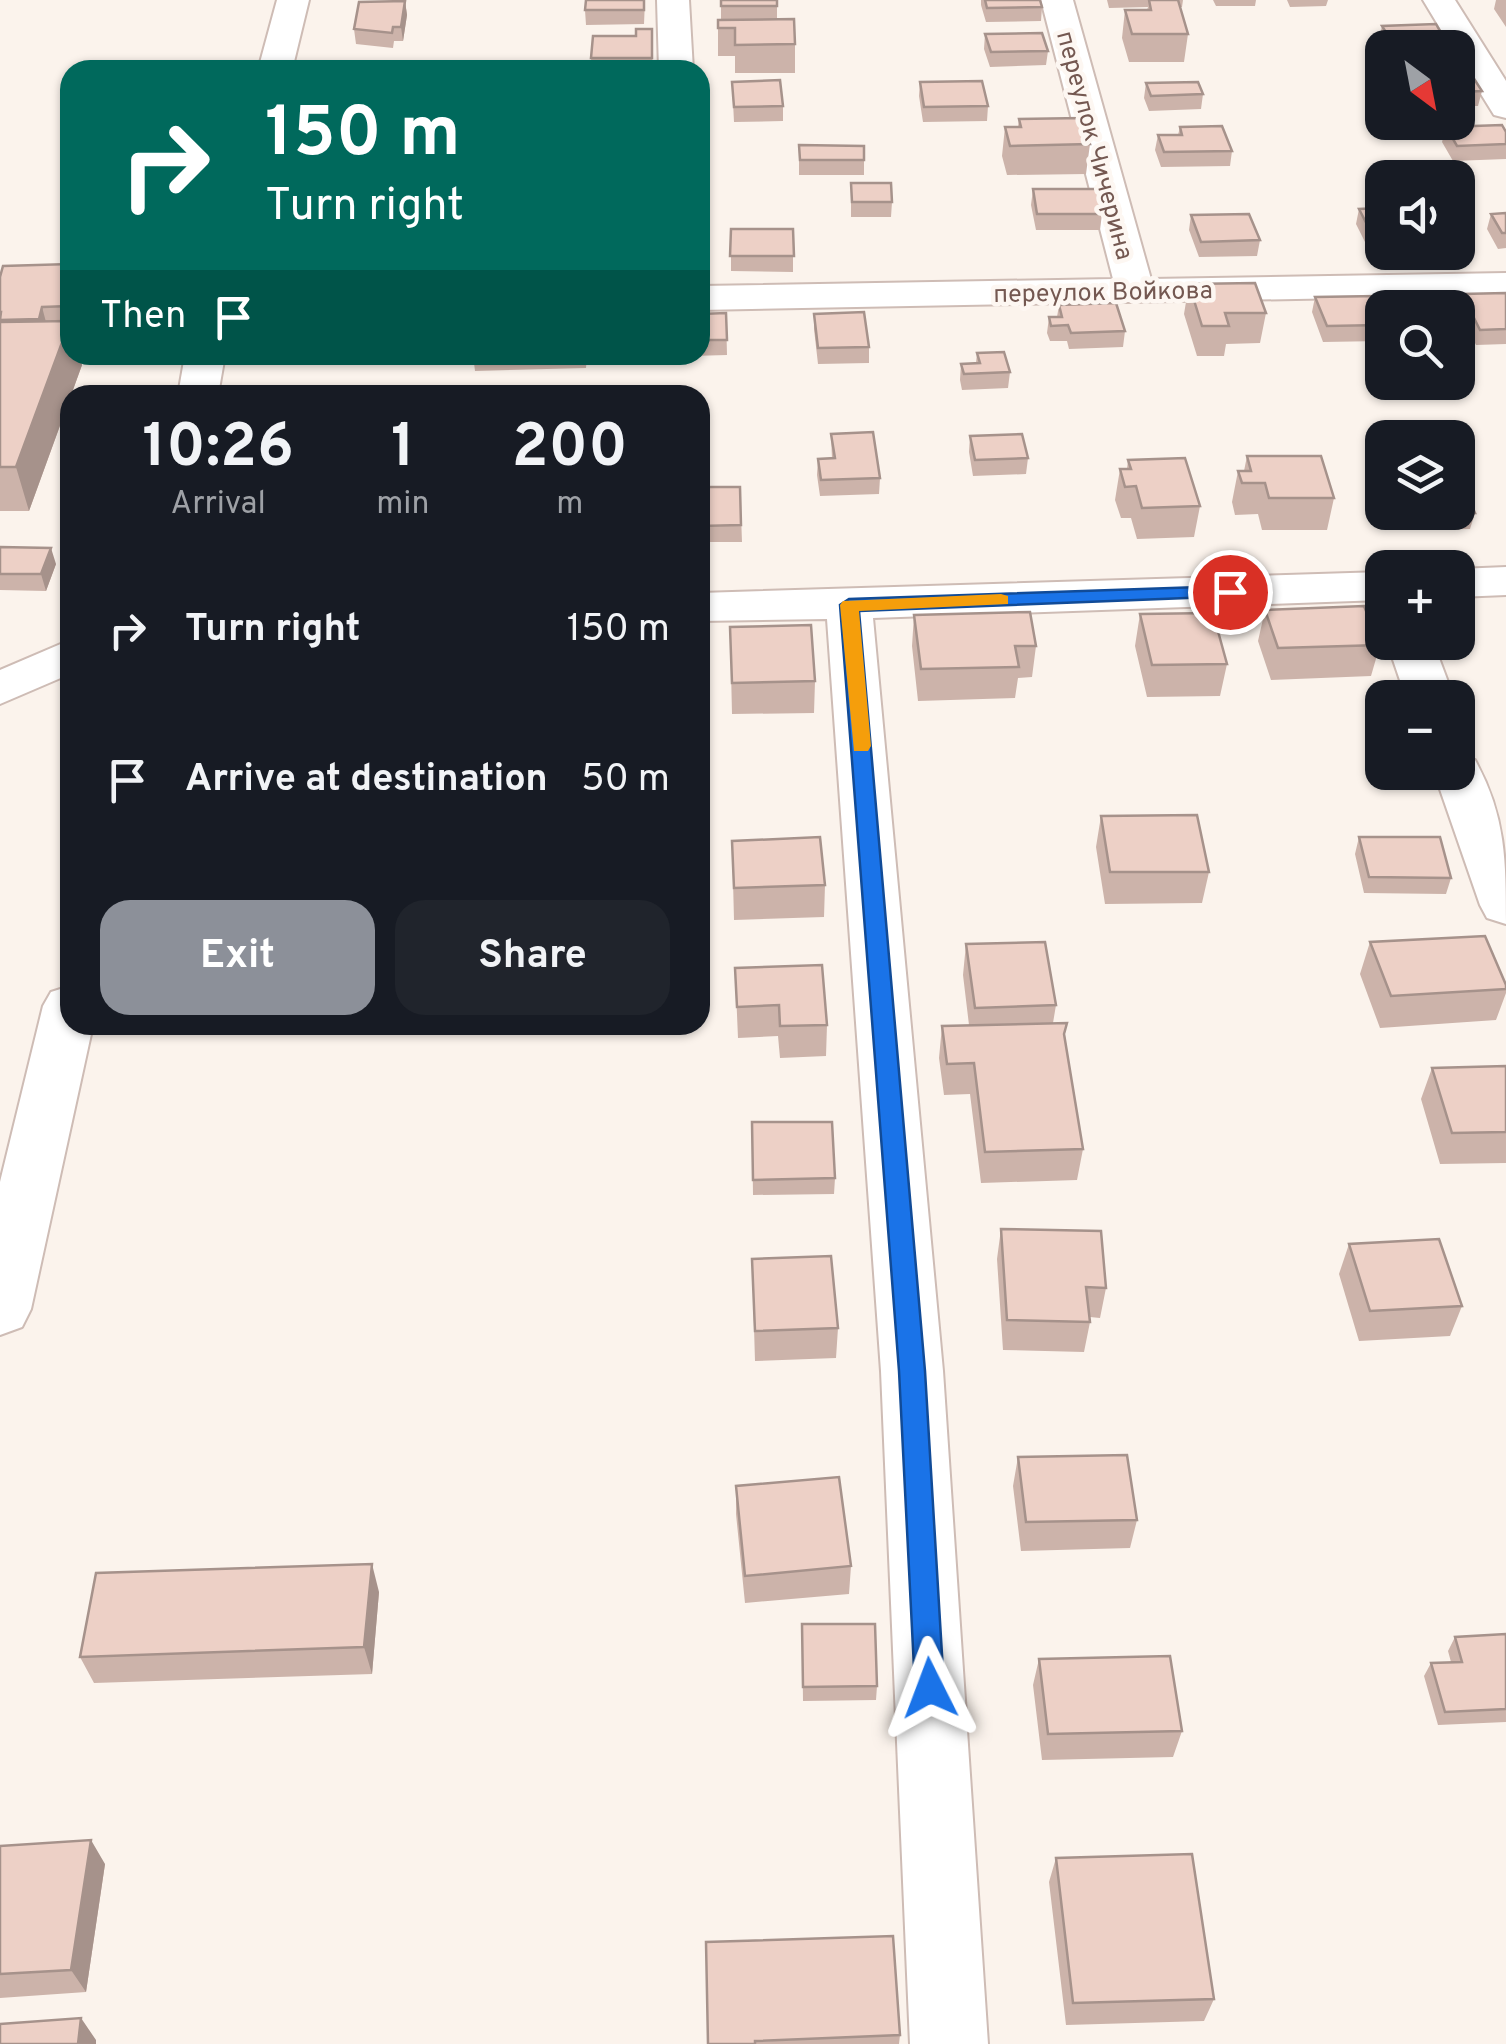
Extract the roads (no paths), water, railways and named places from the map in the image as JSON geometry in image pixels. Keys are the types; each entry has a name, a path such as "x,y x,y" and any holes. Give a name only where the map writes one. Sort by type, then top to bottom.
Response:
{"street":[{"path":"278,60 293,0"},
{"path":"673,0 676,60"},
{"name":"переулок Чичерина","path":"1057,0 1135,291"},
{"path":"1439,0 1506,108"},
{"name":"переулок Войкова","path":"710,298 1506,284"},
{"path":"1475,582 1506,581"},
{"path":"710,607 1365,587"},
{"path":"849,605 912,1371 949,2044"},
{"path":"0,688 60,661"},
{"path":"1464,790 1506,905"},
{"path":"0,1309 63,1035"}]}
